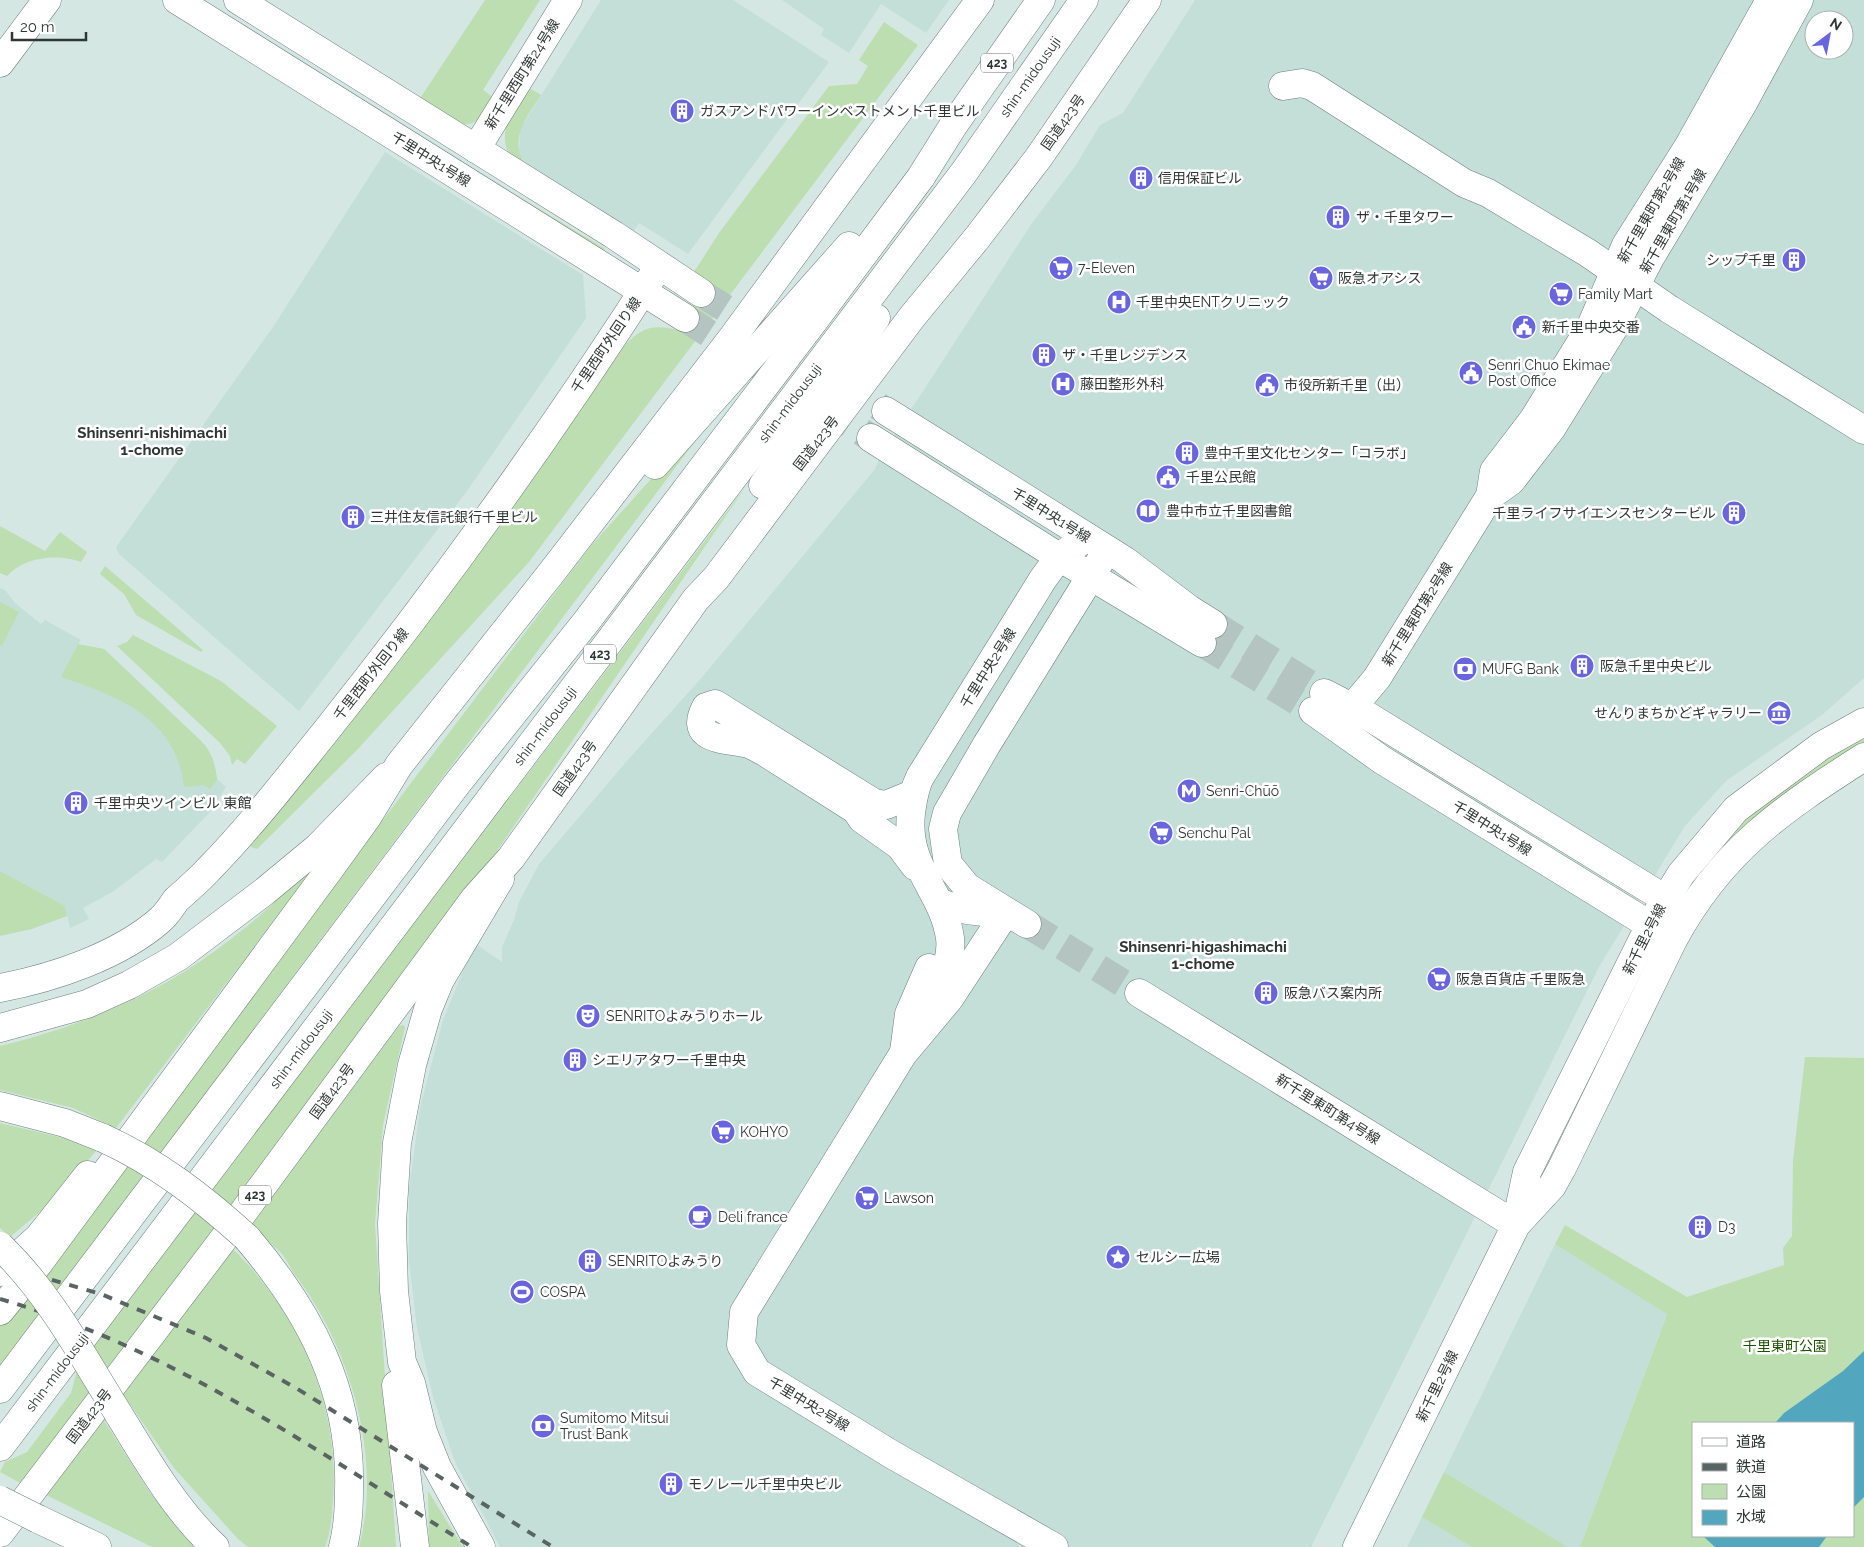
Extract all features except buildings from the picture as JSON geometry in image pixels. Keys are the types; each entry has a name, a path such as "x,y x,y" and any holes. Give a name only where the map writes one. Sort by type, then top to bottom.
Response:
{"main road":[{"path":"0,63 47,0"},
{"name":"千里中央1号線","path":"177,0 686,318"},
{"path":"238,0 476,149 700,294"},
{"name":"新千里西町第24号線","path":"476,149 568,0"},
{"path":"0,1028 87,1004 129,985 178,957 316,848 399,765 552,572 732,338 980,0"},
{"name":"423","path":"0,1389 456,785 586,622 921,177 953,126 1041,0"},
{"name":"shin-midousuji","path":"0,1447 965,171 1084,0"},
{"name":"国道423号","path":"0,1533 222,1241 469,906 511,858 696,599 716,578 912,317 1024,177 1147,0"},
{"name":"新千里東町第2号線","path":"1345,718 1378,678 1490,496 1511,481 1551,429 1613,329 1626,278 1626,245 1688,147 1770,0"},
{"name":"新千里東町第1号線","path":"1799,0 1742,105 1626,278 1669,309 1864,430"},
{"path":"1283,86 1290,83 1302,83 1312,86 1464,183 1488,194 1626,278"},
{"path":"552,572 597,528 664,455 953,126"},
{"path":"440,164 476,149"},
{"path":"696,599 706,570 912,264 965,171"},
{"name":"千里西町外回り線","path":"0,988 48,977 91,960 135,937 163,918 175,902 211,868 265,807 394,646 500,503 659,266"},
{"name":"千里中央1号線","path":"870,438 1091,576 1208,633 1097,544 886,411"},
{"path":"1017,918 967,887 948,864 943,829 946,813 1091,576 1097,544"},
{"name":"千里中央2号線","path":"925,1026 950,956 950,938 933,893 911,846 909,830 912,804 925,768 1043,579 1059,557 1097,544"},
{"name":"千里中央1号線","path":"1319,702 1688,914"},
{"path":"912,804 892,816 856,810 763,751 750,745 709,736 701,727 700,718 706,707 715,704 724,708 752,729 874,803 886,805 896,803 912,804 933,800 957,767 987,744"},
{"name":"千里中央1号線","path":"1345,718 1382,760 1673,940"},
{"name":"新千里2号線","path":"1357,1547 1516,1225 1527,1172 1664,899 1692,860 1736,809 1814,751 1864,722"},
{"path":"730,741 763,768 863,831 888,852 898,867 930,928 932,954 929,968 909,1014 904,1054"},
{"name":"新千里2号線","path":"1516,1225 1552,1186 1562,1168 1673,940 1688,914 1730,858 1762,827 1792,804 1864,757"},
{"path":"0,1311 39,1263 337,859 368,816 399,765"},
{"path":"856,810 862,819 900,846 933,893 956,909 1017,918"},
{"path":"481,1547 437,1467 423,1432 410,1383 402,1362 394,1291 392,1224 397,1143 410,1074 428,1009 440,980 478,920 511,858"},
{"name":"千里中央2号線","path":"1017,918 925,1026 904,1054 744,1312 741,1345 757,1372 891,1454 1054,1547"},
{"name":"新千里東町第4号線","path":"1140,993 1516,1225"},
{"path":"0,1106 65,1123 103,1138 141,1157 184,1184 247,1238 273,1268 309,1323 333,1377 345,1421 349,1453 348,1516 343,1547"},
{"path":"0,1272 38,1237 100,1162 143,1122"},
{"path":"0,1246 26,1273 55,1310 151,1467 196,1527 215,1547"},
{"path":"402,1362 396,1384 415,1547"},
{"path":"0,1500 97,1547"}],"shaded area":[{"name":"ガスアンドパワーインベストメント千里ビル","path":"601,0 733,0 829,62 688,254 639,223 630,236 524,163 519,153 520,129"},
{"path":"782,0 949,0 926,33 881,4 849,53 821,35 824,29"},
{"path":"1195,0 1864,0 1864,678 1822,715 1726,781 1685,826 1599,967 1311,1547 500,1547 455,1462 433,1397 417,1328 409,1260 409,1189 420,1108 443,1020 463,971 476,944 502,962 502,947 514,920 519,902 539,864 703,676 875,469 879,459 1032,223 1076,165 1100,125 1123,113"},
{"path":"385,152 583,275 586,318 467,491 299,711 119,554 116,547 273,327"},
{"path":"0,588 5,590 15,603 41,624 45,620 81,640 78,644 83,647 104,649 206,746 213,759 217,779 226,787 209,813 162,862 156,859 114,891 83,908 89,919 70,928 65,906 0,871"},
{"path":"1555,1244 1667,1313 1580,1547 1568,1547 1444,1472"},
{"path":"1422,1517 1472,1547 1407,1547"}],"green space":[{"path":"485,0 540,0 483,90 494,98 477,120 468,124 461,124 453,122 417,103"},
{"path":"884,22 918,45 529,562 357,750 257,849 249,846 444,600 625,345 637,334 648,328 662,327 678,330 706,284 692,275 719,233 829,86 857,84 868,66 859,60"},
{"path":"526,86 541,95 526,119 519,136 518,144 524,163 509,155 505,136 512,111"},
{"path":"464,164 604,248 606,255"},
{"path":"748,371 0,1366 0,1325 590,547"},
{"path":"745,488 473,886 22,1484 0,1472 5,1462 27,1452 71,1393 76,1374 95,1344"},
{"path":"0,526 45,551 60,532 87,552 81,562 52,557 41,558 22,565 7,576 0,573"},
{"path":"105,566 203,650 201,652 136,615 124,594 100,574"},
{"path":"0,602 19,612 2,646 0,645"},
{"path":"133,635 221,681 277,726 245,764 237,759 232,765 230,756 220,743 117,646 127,642"},
{"path":"78,644 104,649 203,743 214,762 217,779 210,789 204,785 184,787 179,764 170,744 157,727 142,714 124,702 83,684 61,677"},
{"path":"1864,736 1864,743 1832,763 1720,848 1744,819 1828,758"},
{"path":"321,859 116,1128 73,1108 0,1090 0,1046 63,1028 124,1004 182,973 210,955 247,926"},
{"path":"0,871 65,906 67,916 32,929 0,936"},
{"path":"403,1025 405,1027 383,1125 375,1224 396,1547 359,1547 365,1513 367,1477 364,1441 357,1405 346,1369 332,1336 315,1304 286,1259 251,1224 399,1026"},
{"name":"千里東町公園","path":"1805,1057 1864,1058 1864,1547 1580,1547 1667,1314 1555,1244 1565,1225 1687,1297 1784,1265 1783,1248 1792,1236 1793,1160"},
{"path":"0,1123 63,1138 96,1151 54,1200 10,1237 0,1228"},
{"path":"232,1248 256,1273 277,1301 295,1331 310,1362 322,1395 333,1463 332,1517 325,1547 248,1547 238,1539 174,1468 123,1394"},
{"path":"103,1419 150,1493 194,1547 152,1547 46,1495"},
{"path":"1444,1472 1568,1547 1472,1547 1422,1517"},
{"path":"428,1491 463,1547 429,1547"}],"water":[{"path":"1864,1351 1864,1497 1854,1507 1854,1422 1776,1422 1784,1413 1843,1371"},
{"path":"1704,1537 1826,1537 1819,1547 1715,1547"}],"tunnel":[{"path":"701,293 886,411"},
{"path":"685,318 871,438"},
{"path":"1213,624 1324,693"},
{"path":"1202,643 1313,711"},
{"path":"1027,924 1139,993"}],"railway":[{"path":"0,1265 101,1294 206,1338 296,1388 553,1547"},
{"path":"0,1299 63,1320 125,1345 185,1374 244,1406 472,1547"}],"place":[{"name":"ガスアンドパワーインベストメント千里ビル","path":"682,111"},
{"name":"信用保証ビル","path":"1141,178"},
{"name":"ザ・千里タワー","path":"1338,217"},
{"name":"シップ千里","path":"1794,260"},
{"name":"7-Eleven","path":"1061,268"},
{"name":"阪急オアシス","path":"1321,278"},
{"name":"Family Mart","path":"1561,294"},
{"name":"千里中央ENTクリニック","path":"1119,302"},
{"name":"新千里中央交番","path":"1524,327"},
{"name":"ザ・千里レジデンス","path":"1044,355"},
{"name":"Senri Chuo Ekimae Post Office","path":"1471,373"},
{"name":"藤田整形外科","path":"1063,384"},
{"name":"市役所新千里（出）","path":"1267,385"},
{"name":"豊中千里文化センター「コラボ」","path":"1187,453"},
{"name":"千里公民館","path":"1168,477"},
{"name":"豊中市立千里図書館","path":"1148,511"},
{"name":"千里ライフサイエンスセンタービル","path":"1734,513"},
{"name":"三井住友信託銀行千里ビル","path":"353,517"},
{"name":"阪急千里中央ビル","path":"1582,666"},
{"name":"MUFG Bank","path":"1465,669"},
{"name":"せんりまちかどギャラリー","path":"1779,713"},
{"name":"Senri-Chūō","path":"1189,791"},
{"name":"千里中央ツインビル 東館","path":"76,803"},
{"name":"Senchu Pal","path":"1161,833"},
{"name":"阪急百貨店 千里阪急","path":"1439,979"},
{"name":"阪急バス案内所","path":"1266,993"},
{"name":"SENRITOよみうりホール","path":"588,1016"},
{"name":"シエリアタワー千里中央","path":"575,1060"},
{"name":"KOHYO","path":"723,1132"},
{"name":"Lawson","path":"867,1198"},
{"name":"Deli france","path":"700,1217"},
{"name":"D3","path":"1700,1227"},
{"name":"セルシー広場","path":"1118,1257"},
{"name":"SENRITOよみうり","path":"590,1261"},
{"name":"COSPA","path":"522,1292"},
{"name":"Sumitomo Mitsui Trust Bank","path":"543,1426"},
{"name":"モノレール千里中央ビル","path":"671,1484"}],"district":[{"name":"Shinsenri-nishimachi 1-chome","path":"152,442"},
{"name":"Shinsenri-higashimachi 1-chome","path":"1203,956"}]}
